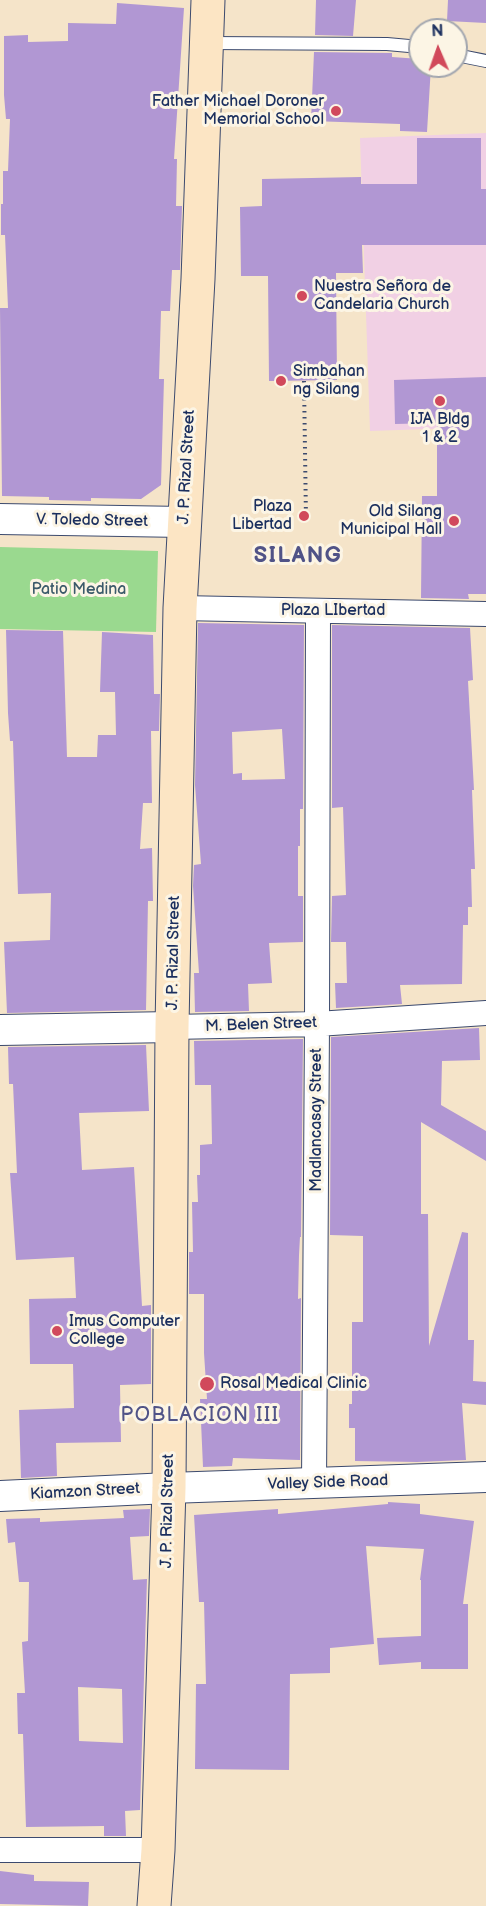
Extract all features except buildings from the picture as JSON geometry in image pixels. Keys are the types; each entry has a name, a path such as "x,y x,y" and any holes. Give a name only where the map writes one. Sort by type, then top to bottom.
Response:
{"main road":[{"name":"J. P. Rizal Street","path":"154,1906 158,1850 169,1488 172,1027 180,608 198,279 208,0"}],"street":[{"name":"V. Toledo Street","path":"0,519 184,522"},
{"name":"Plaza LIbertad","path":"180,608 486,614"},
{"name":"Madlancasay Street","path":"314,1484 318,612"},
{"name":"M. Belen Street","path":"0,1030 317,1024 486,1013"},
{"name":"Valley Side Road","path":"169,1488 486,1477"},
{"name":"Kiamzon Street","path":"0,1496 169,1488"},
{"path":"0,1850 158,1850"}],"lane":[{"path":"206,43 408,45"},
{"path":"468,57 486,61"}],"path":[{"path":"304,381 306,520"}],"shaded area":[{"path":"486,133 486,427 370,431 360,138"}],"green space":[{"name":"Patio Medina","path":"0,547 158,551 156,632 0,629"}],"place":[{"name":"Father Michael Doroner Memorial School","path":"336,111"},
{"name":"Nuestra Señora de Candelaria Church","path":"302,296"},
{"name":"Simbahan ng Silang","path":"281,381"},
{"name":"IJA Bldg 1 & 2","path":"440,401"},
{"name":"Plaza Libertad","path":"304,516"},
{"name":"Old Silang Municipal Hall","path":"454,521"},
{"name":"Imus Computer College","path":"57,1331"},
{"name":"Rosal Medical Clinic","path":"207,1384"}],"district":[{"name":"SILANG","path":"298,556"},
{"name":"POBLACION III","path":"200,1416"}]}
